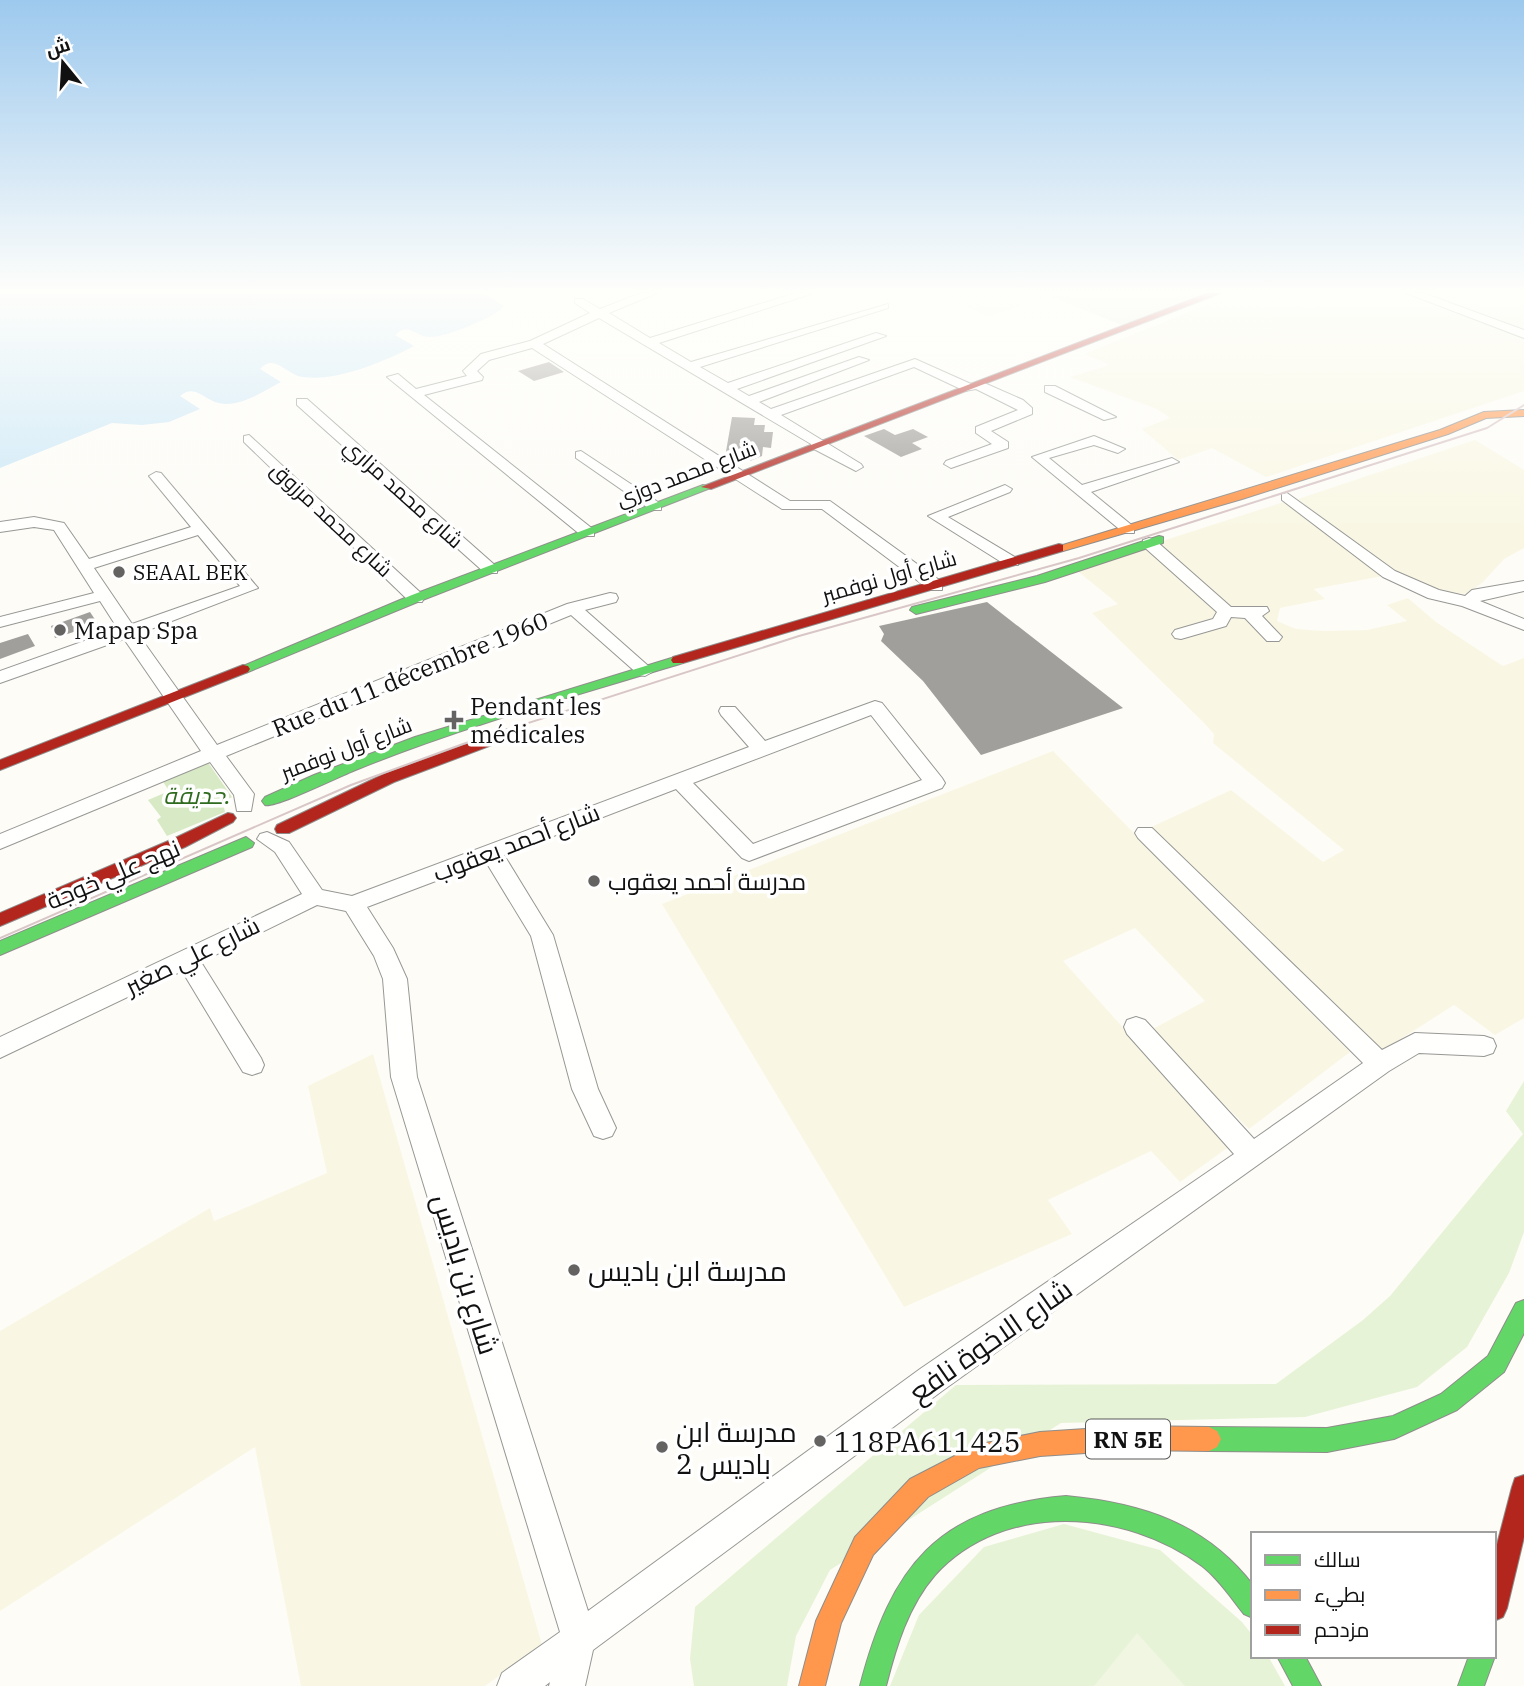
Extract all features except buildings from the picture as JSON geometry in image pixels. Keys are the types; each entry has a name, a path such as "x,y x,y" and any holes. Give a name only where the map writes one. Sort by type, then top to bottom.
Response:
{"main road":[{"name":"شارع محمد دوزي","path":"0,765 416,598 1011,372"},
{"name":"شارع أول نوفمبر","path":"243,806 270,801 329,773 391,750 645,671 1129,530 1444,432 1484,415 1524,412"},
{"path":"1224,518 1524,419"},
{"name":"شارع أول نوفمبر","path":"902,614 1041,579 1173,535"},
{"name":"شارع أول نوفمبر","path":"724,664 852,626"},
{"name":"شارع أول نوفمبر","path":"265,837 389,778 532,725"},
{"path":"228,818 225,825 228,836 265,837 288,815 286,809 270,801"},
{"name":"نهج علي خوجة","path":"0,920 179,843 228,818 243,806"},
{"name":"نهج علي خوجة","path":"0,948 265,837"},
{"name":"RN 5E","path":"812,1686 829,1621 864,1546 919,1488 976,1457 1040,1444 1131,1438 1327,1440 1394,1427 1449,1402 1496,1364 1524,1311"},
{"path":"1496,1600 1524,1487"},
{"path":"873,1686 878,1651 913,1579 953,1540 1002,1515 1061,1507 1110,1512 1168,1530 1219,1564 1251,1603"},
{"path":"1291,1658 1308,1686"},
{"path":"1471,1686 1481,1658"}],"street":[{"path":"414,394 477,377 470,372"},
{"path":"576,372 787,506 825,504 936,586"},
{"path":"700,372 856,467"},
{"path":"727,388 775,372"},
{"path":"748,401 830,372"},
{"path":"770,414 890,372"},
{"path":"937,372 973,386 1034,396 1109,417"},
{"path":"393,377 588,533"},
{"path":"951,464 1003,445 981,430 1027,411 1034,396 1070,381"},
{"name":"شارع محمد مزاري","path":"302,402 491,569"},
{"name":"شارع محمد مرزوق","path":"248,439 416,598"},
{"path":"1118,449 1094,440 1039,457 1129,530"},
{"path":"581,455 656,507"},
{"path":"1081,490 1172,462"},
{"path":"0,677 250,589 156,476"},
{"path":"1005,489 936,516 1012,562"},
{"path":"1287,497 1389,574 1434,594 1469,603 1524,625"},
{"path":"5,526 34,522 59,526 172,698 244,794 243,806"},
{"path":"83,566 202,529"},
{"path":"1149,543 1226,611 1256,613 1273,637"},
{"path":"1469,603 1478,594 1524,586"},
{"path":"0,622 105,595"},
{"name":"Rue du 11 décembre 1960","path":"0,842 573,608 608,598"},
{"path":"573,608 645,671"},
{"path":"1181,634 1220,622 1226,611"},
{"name":"شارع أحمد يعقوب","path":"353,904 678,780 875,708 935,783 749,853 678,780"},
{"path":"728,711 761,749"},
{"path":"1145,833 1380,1064"},
{"path":"265,837 282,847 314,897 353,904"},
{"path":"491,852 542,935 585,1089 603,1128"},
{"name":"شارع علي صغير","path":"0,1048 314,897"},
{"name":"شارع بن باديس","path":"353,904 385,954 395,979 404,1077 579,1637"},
{"path":"186,958 252,1065"},
{"path":"1136,1027 1251,1154"},
{"name":"شارع الاخوة نافع","path":"515,1686 931,1380 1175,1211 1380,1064 1415,1043 1484,1046"},
{"path":"567,1686 579,1637"}],"shaded area":[{"path":"1088,372 1524,372 1524,391 1266,477 1212,448 1178,460 1142,429 1170,418 1157,409 1070,377"},
{"path":"1475,440 1524,470 1524,548 1504,559 1483,582 1467,594 1438,592 1391,572 1298,499"},
{"path":"1287,501 1383,576 1314,589 1325,599 1280,608 1277,621 1296,629 1367,630 1407,621 1387,605 1408,598 1436,622 1503,666 1524,658 1524,1018 1495,1035 1454,1005 1382,1051 1147,829 1231,790 1323,862 1344,850 1213,743 1214,734 1203,722 1092,613 1118,604 1075,569"},
{"path":"1053,751 1350,1052 1249,1129 1149,1031 1205,1001 1135,928 1063,961 1230,1146 1180,1182 1151,1151 1048,1200 1072,1234 904,1307 662,904"},
{"path":"373,1054 542,1645 485,1686 301,1686 255,1447 0,1611 0,1331 210,1208 214,1221 327,1173 308,1086"}],"green space":[{"name":"حديقة.","path":"207,761 232,797 223,803 225,812 167,836 157,820 161,817 148,800 169,791 162,780"},
{"path":"1524,1081 1524,1232 1509,1273 1467,1347 1417,1387 1305,1417 1061,1423 830,1570 796,1636 787,1686 694,1686 690,1659 695,1607 956,1385 1276,1384 1363,1320 1390,1296 1523,1134 1506,1111"},
{"path":"1064,1524 1160,1550 1242,1622 1251,1633 1251,1658 1269,1658 1285,1686 890,1686 919,1615 984,1547"},
{"path":"1137,1633 1185,1686 1094,1686"}],"water":[{"path":"0,372 264,372 281,382 251,398 227,404 195,392 185,392 180,396 200,409 169,422 142,425 112,423 0,468"},
{"path":"289,372 349,372 316,378 297,376"}],"tram line":[{"path":"0,938 351,785 463,744 799,636 1079,558 1487,428 1524,405"}],"traffic: fast":[{"path":"243,669 416,598 707,487"},
{"path":"916,610 1041,579 1159,540"},
{"path":"270,801 420,740 678,660"},
{"path":"0,948 246,843"},
{"path":"1209,1439 1327,1440 1394,1427 1449,1402 1496,1364 1524,1311"},
{"path":"873,1686 893,1622 907,1593 927,1566 956,1540 990,1522 1027,1511 1066,1508 1105,1512 1143,1521 1179,1537 1211,1557 1251,1603"},
{"path":"1291,1658 1308,1686"},
{"path":"1471,1686 1481,1658"}],"traffic: slow":[{"path":"1059,548 1238,497 1444,432 1484,415 1524,413"},
{"path":"812,1686 829,1621 864,1546 919,1488 976,1457 1040,1444 1131,1438 1209,1439"}],"traffic: jam":[{"path":"707,487 1010,372"},
{"path":"678,660 1059,548"},
{"path":"0,765 243,669"},
{"path":"283,829 389,778 519,730"},
{"path":"0,920 179,843 228,818"},
{"path":"1496,1600 1524,1487"}],"place":[{"name":"SEAAL BEK","path":"119,572"},
{"name":"Mapap Spa","path":"60,630"},
{"name":"Pendant les médicales","path":"454,720"},
{"name":"مدرسة أحمد يعقوب","path":"594,881"},
{"name":"مدرسة ابن باديس","path":"574,1270"},
{"name":"118PA611425","path":"820,1441"},
{"name":"مدرسة ابن باديس 2","path":"662,1447"}]}
